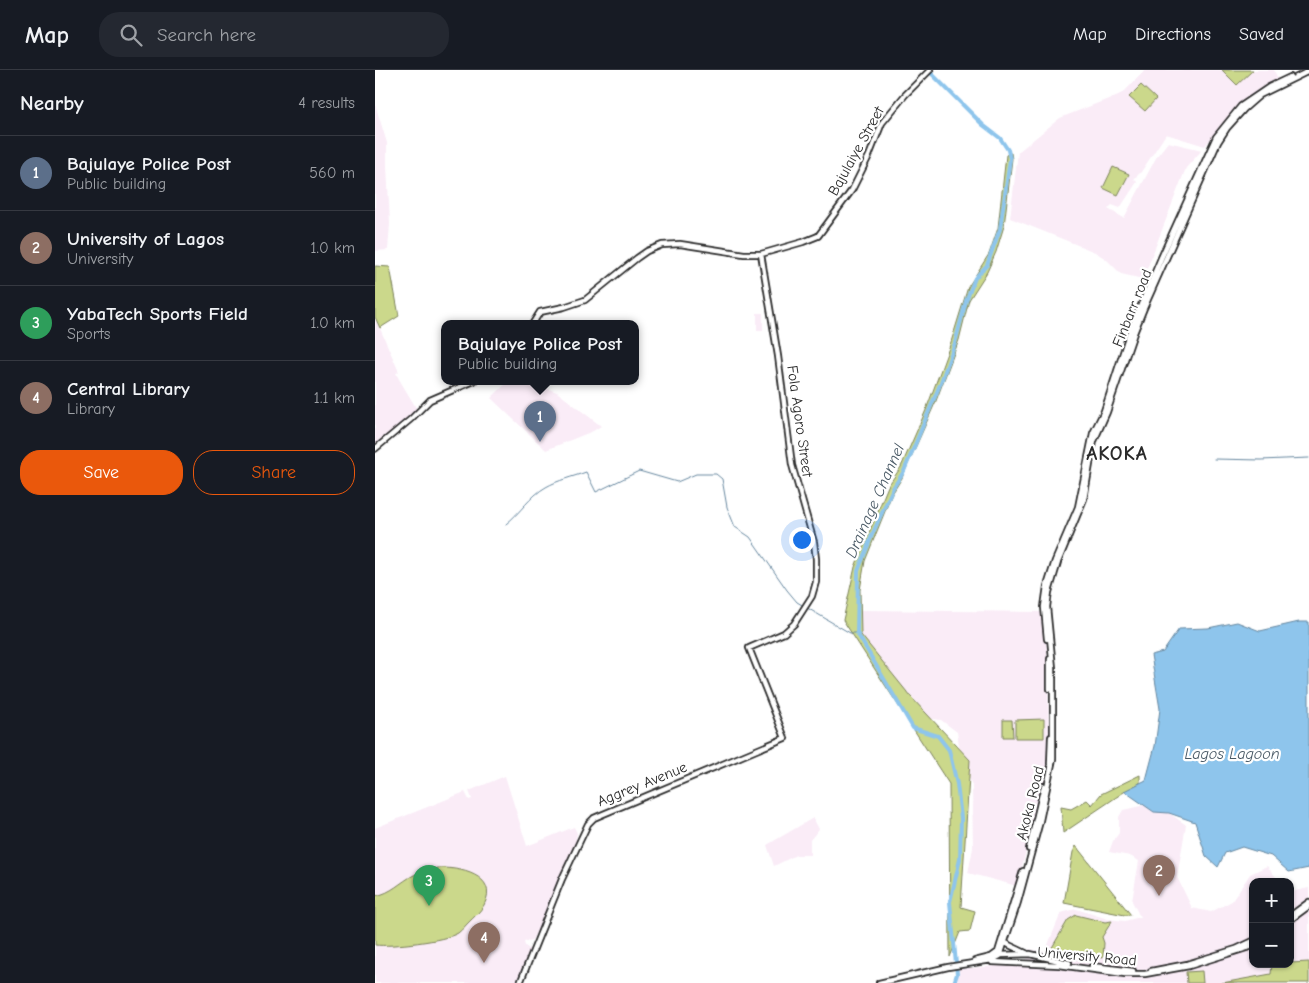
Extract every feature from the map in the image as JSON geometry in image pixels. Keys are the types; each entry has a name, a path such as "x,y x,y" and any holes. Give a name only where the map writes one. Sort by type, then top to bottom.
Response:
{"main road":[{"name":"Bajulaiye Street","path":"535,320 540,312 564,308 585,300 637,258 647,251 662,245 680,244 744,254 761,254 818,236 851,190 869,156 882,123 893,108 930,70"},
{"name":"Finbarr road","path":"1045,607 1046,598 1058,562 1084,499 1094,441 1107,412 1142,307 1216,137 1231,117 1250,99 1269,87 1305,70"},
{"name":"Finbarr road","path":"1142,307 1218,142 1227,128 1243,109 1261,95 1309,71"},
{"name":"Fola Agoro Street","path":"761,254 778,356 792,465 816,551 816,582 812,596 794,624 784,633 749,648 785,738"},
{"path":"375,449 411,419 430,400 465,385"},
{"name":"Akoka Road","path":"1001,954 1039,825 1052,759 1053,668 1045,607"},
{"name":"Aggrey Avenue","path":"520,983 563,879 590,821 785,738"},
{"path":"991,957 997,953 999,948 1028,853 1052,759"},
{"path":"1294,913 1309,902"},
{"path":"1294,917 1309,906"},
{"path":"1005,942 1030,954"},
{"name":"University Road","path":"957,966 1001,954 1030,954 1055,961 1118,970 1143,971 1187,964 1249,943"},
{"name":"University Road","path":"975,963 1015,962 1070,966 1125,974 1150,974 1189,966 1249,947"},
{"path":"999,948 1001,954 1006,959 1015,962"},
{"path":"879,983 948,967 998,959 1001,954"},
{"path":"1035,964 1034,957 1039,956"}],"shaded area":[{"path":"1145,70 1274,70 1279,81 1217,131 1205,146 1166,134 1141,172 1134,179 1137,182 1120,208 1112,205 1108,209 1124,218 1157,156 1168,142 1202,150 1186,168 1143,279 1121,274 1106,259 1095,252 1010,218 1018,152 1060,118 1124,92"},
{"path":"375,104 387,143 390,224 388,250 375,251"},
{"path":"757,313 763,313 763,331 757,331"},
{"path":"375,317 399,372 396,373 418,411 375,446"},
{"path":"505,385 537,385 557,392 601,426 546,450 491,398"},
{"path":"860,610 1043,612 1048,660 1049,763 1017,886 968,873 973,848 972,785 961,759 957,732 941,720 926,718 859,634"},
{"path":"505,776 527,846 574,827 577,833 574,852 548,913 532,940 524,942 525,946 532,951 518,983 375,983 375,828 465,792 469,800 472,799 469,791"},
{"path":"1145,805 1154,812 1169,813 1186,825 1177,877 1192,908 1211,912 1232,901 1250,874 1267,866 1277,878 1249,878 1249,968 1294,968 1294,891 1309,888 1309,983 957,983 959,969 1026,965 1029,949 1045,952 1061,913 1076,909 1108,919 1125,921 1140,917 1132,901 1139,861 1130,856 1109,852 1113,841 1119,833 1119,817 1123,810"},
{"path":"813,818 819,829 810,840 810,855 796,855 774,866 767,845"}],"green space":[{"path":"1222,70 1253,70 1237,85"},
{"path":"1141,85 1156,99 1145,111 1129,97"},
{"path":"1011,153 1012,159 1004,226 996,252 987,272 969,300 959,340 936,401 902,478 892,494 865,561 860,590 861,635 911,697 970,760 961,907 975,911 970,931 960,932 950,957 949,784 843,620 855,567 888,486 901,467 926,410 951,342 968,287 989,254 998,228 1006,155"},
{"path":"1113,167 1129,174 1118,195 1103,188"},
{"path":"375,266 390,267 399,316 380,328 375,317"},
{"path":"1044,719 1044,738 1015,738 1015,720"},
{"path":"1003,720 1012,720 1013,737 1003,737"},
{"path":"1140,775 1140,783 1063,833 1061,807 1071,809 1087,800 1092,805 1101,794"},
{"path":"1076,846 1131,915 1064,903 1073,852"},
{"path":"438,868 466,871 482,880 486,886 487,895 481,910 458,933 442,939 418,943 375,945 375,896 391,890 414,875"},
{"path":"1076,915 1105,922 1112,921 1102,937 1104,943 1103,958 1059,950 1050,951 1068,920"},
{"path":"1309,962 1309,983 1222,983 1271,974 1272,968 1294,968 1294,963"},
{"path":"1202,971 1203,983 1187,983 1186,972"}],"water":[{"name":"Lagos Lagoon","path":"1237,622 1260,631 1299,622 1309,622 1309,868 1289,872 1271,856 1242,847 1225,853 1218,867 1206,856 1195,822 1169,813 1154,812 1124,791 1146,780 1155,746 1160,709 1151,655 1163,652 1179,629 1208,628"}],"waterway":[{"name":"Drainage Channel","path":"928,70 983,125 1000,138 1008,150 1010,159 1000,229 987,265 975,278 941,382 904,471 893,488 858,571 857,633 913,728 938,736 949,750 957,784 961,818 960,859 950,902 957,974 954,983"},
{"path":"1214,459 1309,458"},
{"path":"506,524 546,487 555,482 586,472 596,492 639,471 677,482 696,474 716,474 722,479 727,507 735,527 750,537 797,602 850,633 857,633"}],"place":[{"name":"Bajulaye Police Post","path":"540,442"},
{"name":"University of Lagos","path":"1159,896"},
{"name":"YabaTech Sports Field","path":"429,906"},
{"name":"Central Library","path":"484,963"}],"district":[{"name":"AKOKA","path":"1117,453"}]}
